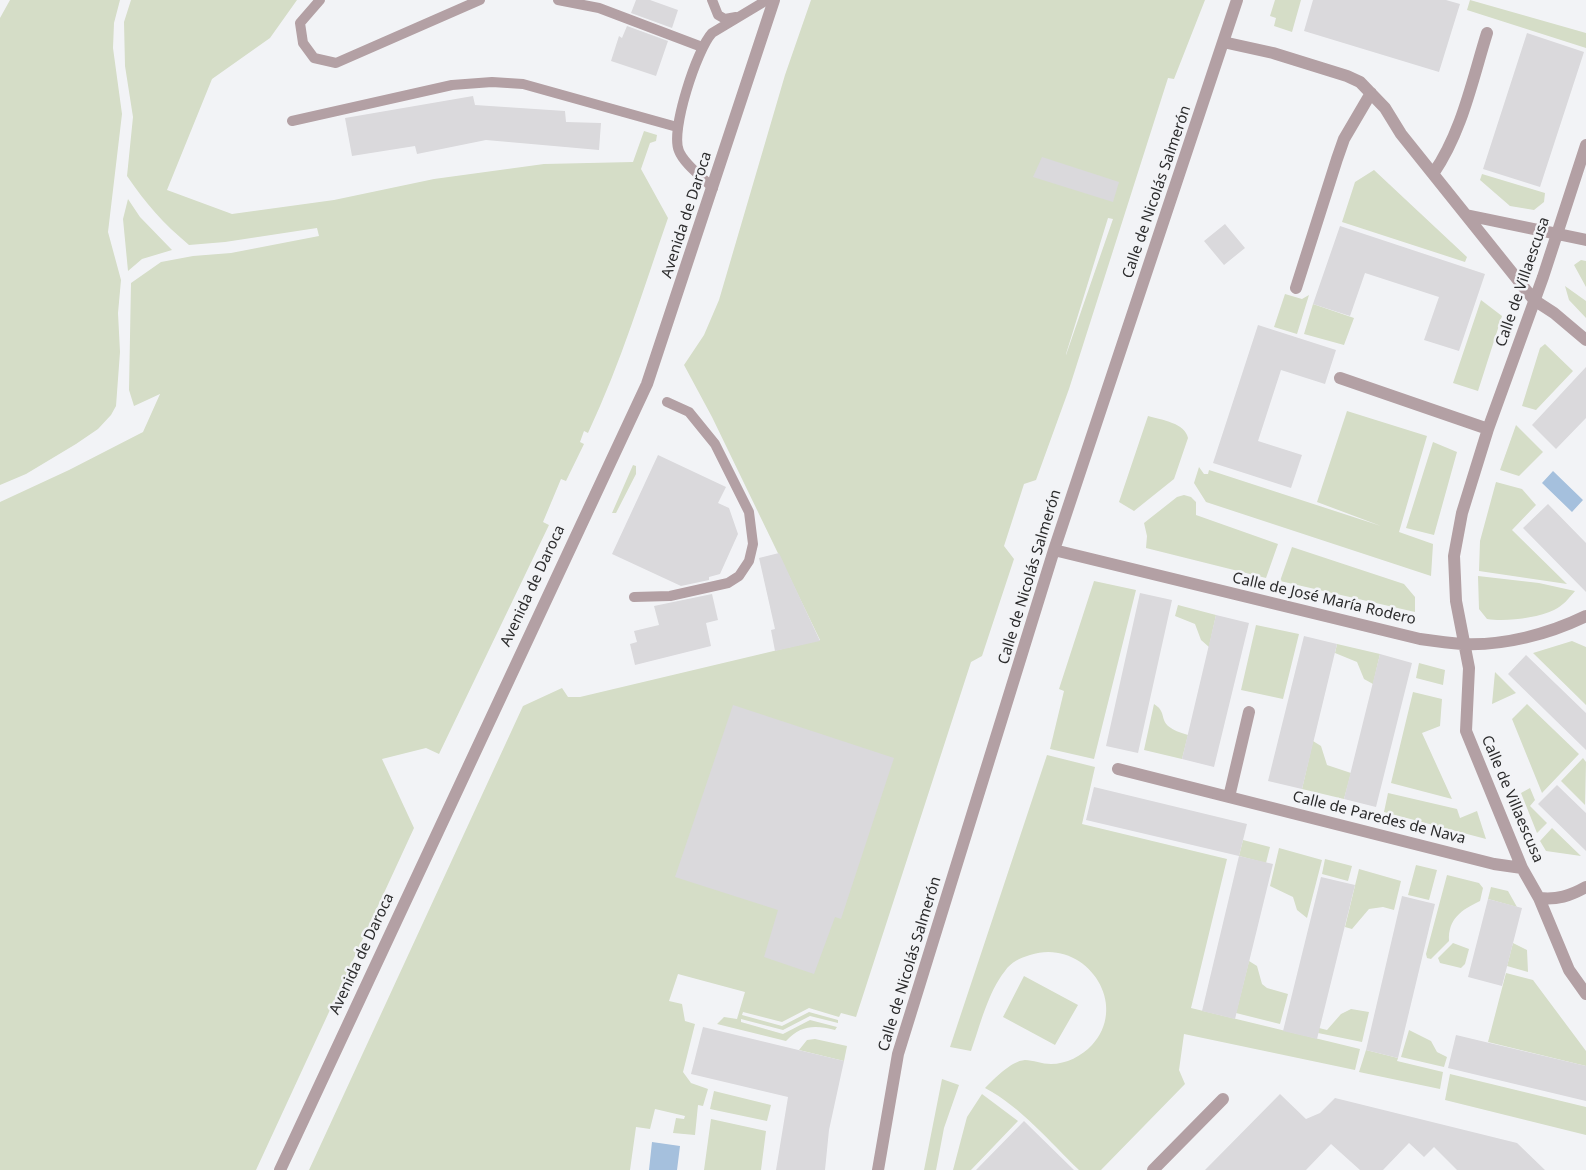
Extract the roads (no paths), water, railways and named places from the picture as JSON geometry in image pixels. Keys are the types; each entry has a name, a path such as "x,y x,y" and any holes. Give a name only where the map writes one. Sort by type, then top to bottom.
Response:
{"street":[{"name":"Avenida de Daroca","path":"280,1170 648,384 774,0"},
{"name":"Calle de Nicolás Salmerón","path":"878,1170 898,1054 1054,550 1195,133 1237,0"},
{"path":"1433,174 1455,137 1487,33"},
{"path":"1223,42 1273,53 1347,76 1360,82 1371,92 1433,174 1534,300 1554,313 1586,340"},
{"path":"1296,288 1342,146 1371,92"},
{"name":"Calle de Villaescusa","path":"1586,145 1558,232 1488,429 1462,513 1454,556 1456,601 1469,676 1466,731 1522,868 1539,898 1562,955 1586,994"},
{"path":"1466,215 1558,232 1586,240"},
{"path":"1340,378 1488,429"},
{"name":"Calle de José María Rodero","path":"1054,550 1420,639 1463,644 1512,639 1554,630 1586,616"},
{"path":"1229,797 1249,712"},
{"name":"Calle de Paredes de Nava","path":"1118,769 1494,864 1522,868"},
{"path":"1539,898 1553,900 1571,896 1586,887"},
{"path":"1153,1170 1223,1099"}],"lane":[{"path":"320,0 300,23 303,43 314,58 336,63 480,0"},
{"path":"558,0 600,8 702,47"},
{"path":"712,0 718,16 725,20 737,17"},
{"path":"713,188 682,156 676,139 677,127 702,47 712,33 768,0"},
{"path":"292,121 452,85 492,82 523,84 677,127"},
{"path":"634,597 670,596 728,583 738,576 748,561 753,544 749,512 715,444 690,412 667,402"}],"water":[{"path":"1553,471 1583,500 1572,512 1542,483"},
{"path":"652,1142 680,1146 677,1170 649,1170"}]}
